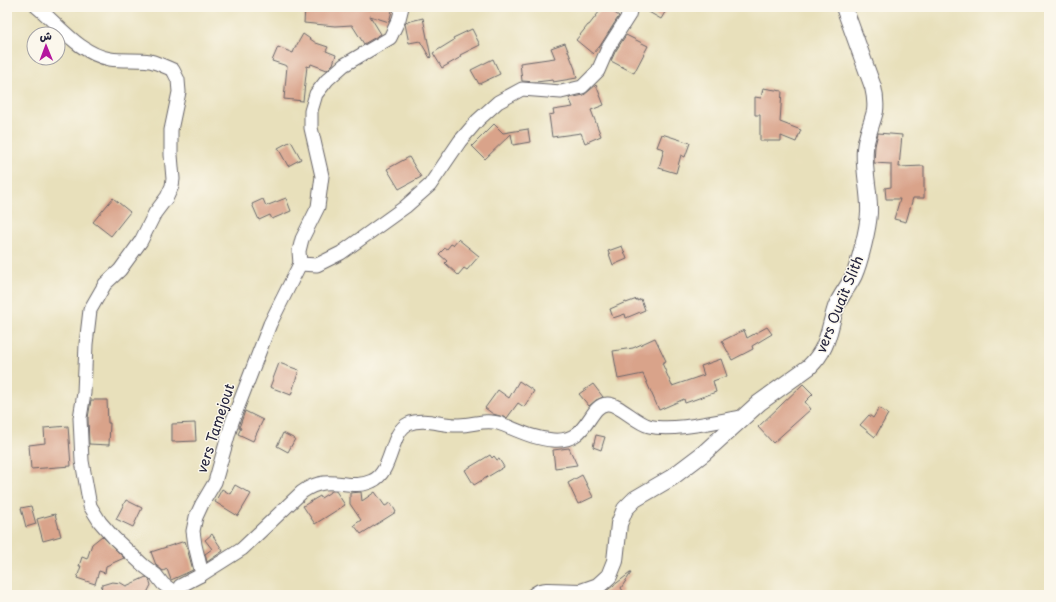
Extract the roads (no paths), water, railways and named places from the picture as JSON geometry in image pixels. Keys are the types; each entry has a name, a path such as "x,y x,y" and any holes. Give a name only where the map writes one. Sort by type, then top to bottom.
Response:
{"street":[{"path":"37,7 73,41 95,55 110,59 151,61 173,70 178,80 179,92 171,130 172,186 167,197 155,213 141,241 120,270 105,284 90,310 86,344 84,393 80,418 82,461 90,506 100,522 114,538 156,575 163,584 177,595 180,586 201,576 242,549 311,485 319,482 363,484 373,481 382,473 401,429 407,424 415,422 457,426 469,425 484,421 497,423 529,436 552,440 563,440 573,437 582,430 597,410 606,404 612,404 649,426 676,428 742,417"},
{"path":"402,7 399,19 390,38 344,65 327,80 316,94 311,111 311,128 322,176 318,207 302,238 299,251 300,264 316,266 341,253 405,206 430,185 460,141 478,120 498,102 522,89 561,92 582,87 598,71 608,48 630,15 631,7"},
{"name":"vers Ouaït Slith","path":"535,595 540,592 547,591 581,592 598,586 609,576 615,561 619,524 626,509 635,499 671,478 704,453 759,402 809,367 817,360 822,352 838,303 856,269 869,214 865,148 875,111 876,98 874,87 844,7"},
{"name":"vers Tamejout","path":"201,576 193,531 196,517 215,482 232,422 270,324 300,264"}]}
